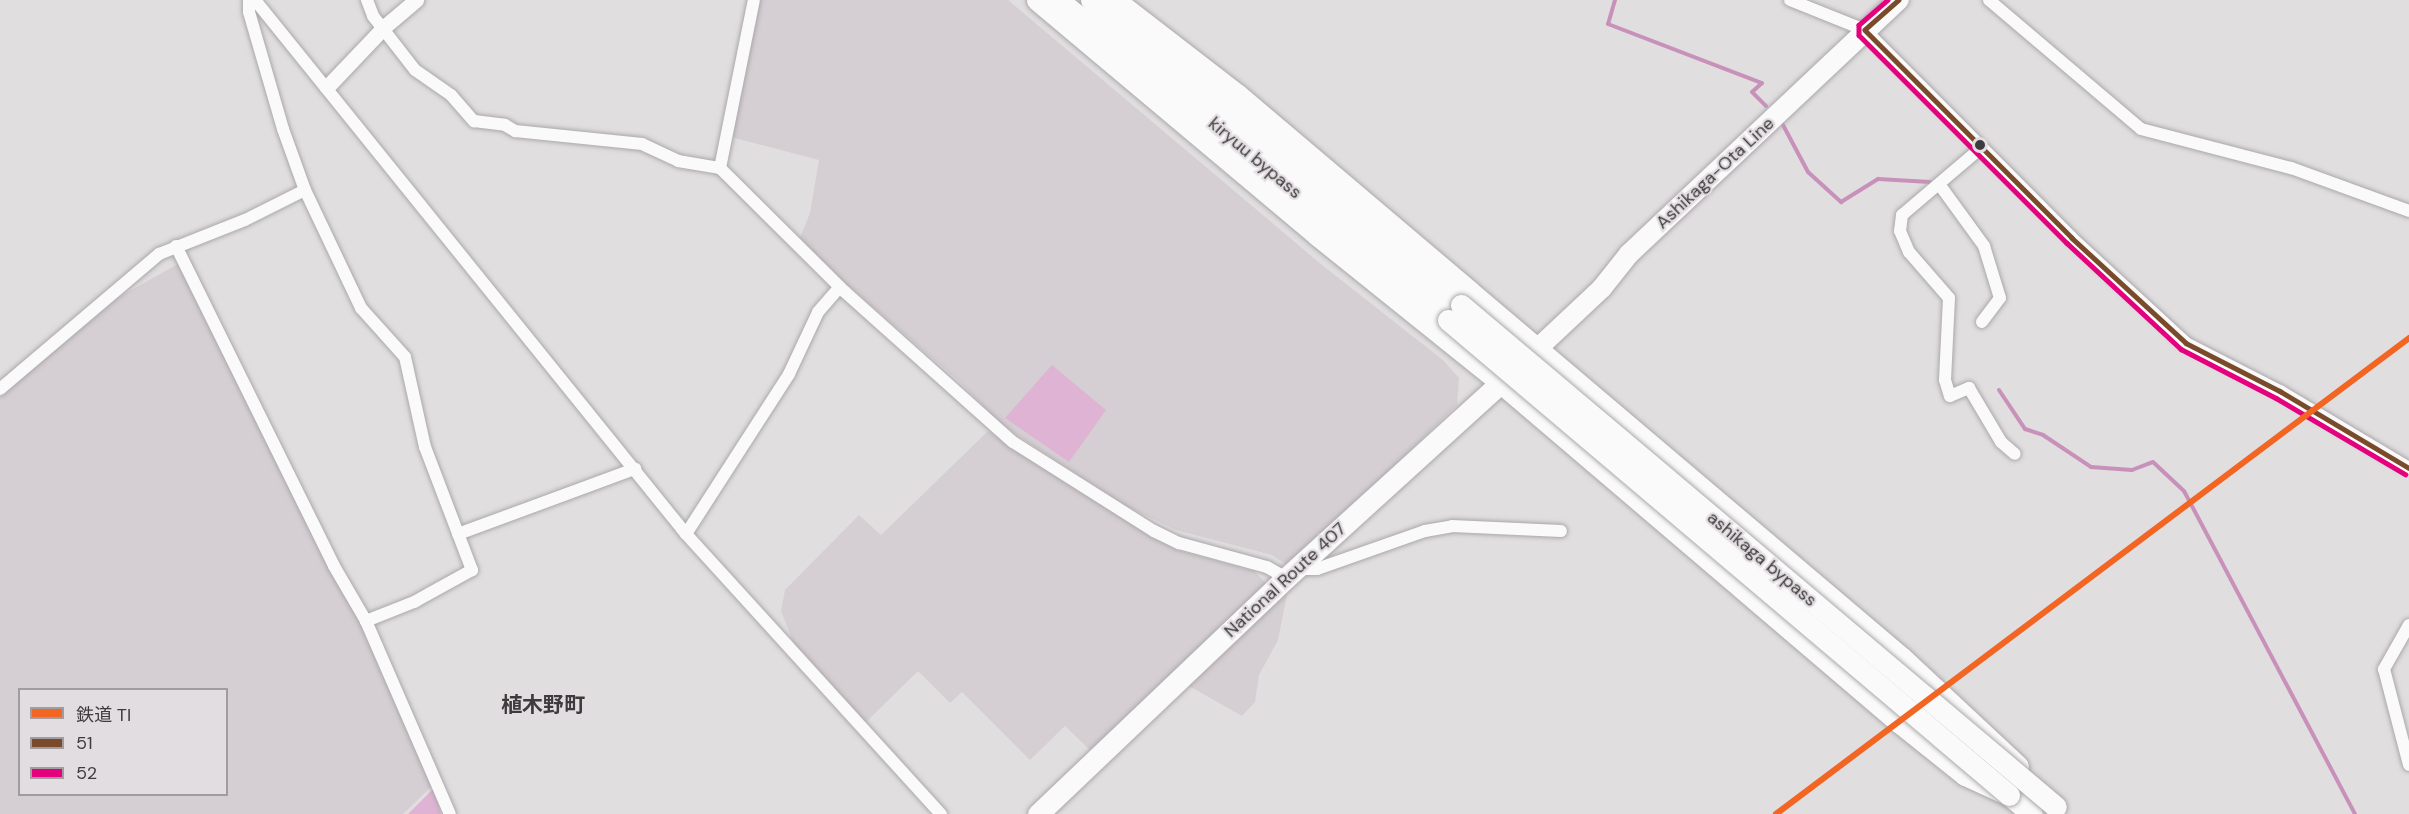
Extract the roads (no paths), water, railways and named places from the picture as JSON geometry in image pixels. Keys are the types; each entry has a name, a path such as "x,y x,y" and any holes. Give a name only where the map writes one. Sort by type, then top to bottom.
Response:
{"highway":[{"path":"1037,0 1307,227 1500,383 1965,775 2008,795"},
{"name":"kiryuu bypass","path":"1058,0 1454,312"},
{"name":"kiryuu bypass","path":"1092,0 1454,312"},
{"path":"1115,0 1238,95 1536,350 1796,568 1995,741 2060,811"},
{"name":"ashikaga bypass","path":"1454,312 2032,814"},
{"name":"ashikaga bypass","path":"1454,312 2060,811"},
{"name":"National Route 407","path":"1038,814 1292,574 1536,350"}],"main road":[{"name":"Ashikaga-Ota Line","path":"1536,350 1602,288 1629,254 1899,0"}],"street":[{"path":"249,0 249,12 283,129 305,190 361,308 405,357 425,447 472,570 414,602 366,621"},
{"path":"255,0 686,534 940,814"},
{"path":"367,0 416,70 451,96 474,121 505,125 515,130 642,144 678,161 720,168 840,287 986,421 1090,493 1179,543 1292,574 1317,569 1425,531 1452,525 1562,531"},
{"path":"327,87 384,27 416,0"},
{"path":"720,168 754,0"},
{"path":"1790,0 1865,30 2072,238 2186,343 2289,396 2409,468"},
{"path":"1989,0 2141,129 2291,168 2409,211"},
{"path":"1982,147 1902,215 1900,231 1909,252 1949,298 1945,380 1950,396 1969,388 2001,441 2015,454"},
{"path":"1939,184 1984,246 2000,297 1982,322"},
{"path":"0,389 159,254 245,220 305,190"},
{"path":"176,246 334,566 366,621 450,814"},
{"path":"686,534 789,374 818,312 840,287"},
{"path":"458,534 634,470"},
{"path":"2409,625 2384,669 2409,765"}],"waterway":[{"path":"1615,0 1608,24 1762,83 1752,92 1766,106"},
{"path":"1783,125 1808,172 1841,202 1878,179 1930,182"},
{"path":"1999,390 2025,429 2043,435 2091,467 2132,470 2153,462 2184,491 2355,814"}],"rail line":[{"name":"TI","path":"1776,814 2409,338"}],"district":[{"name":"植木野町","path":"543,705"}]}
